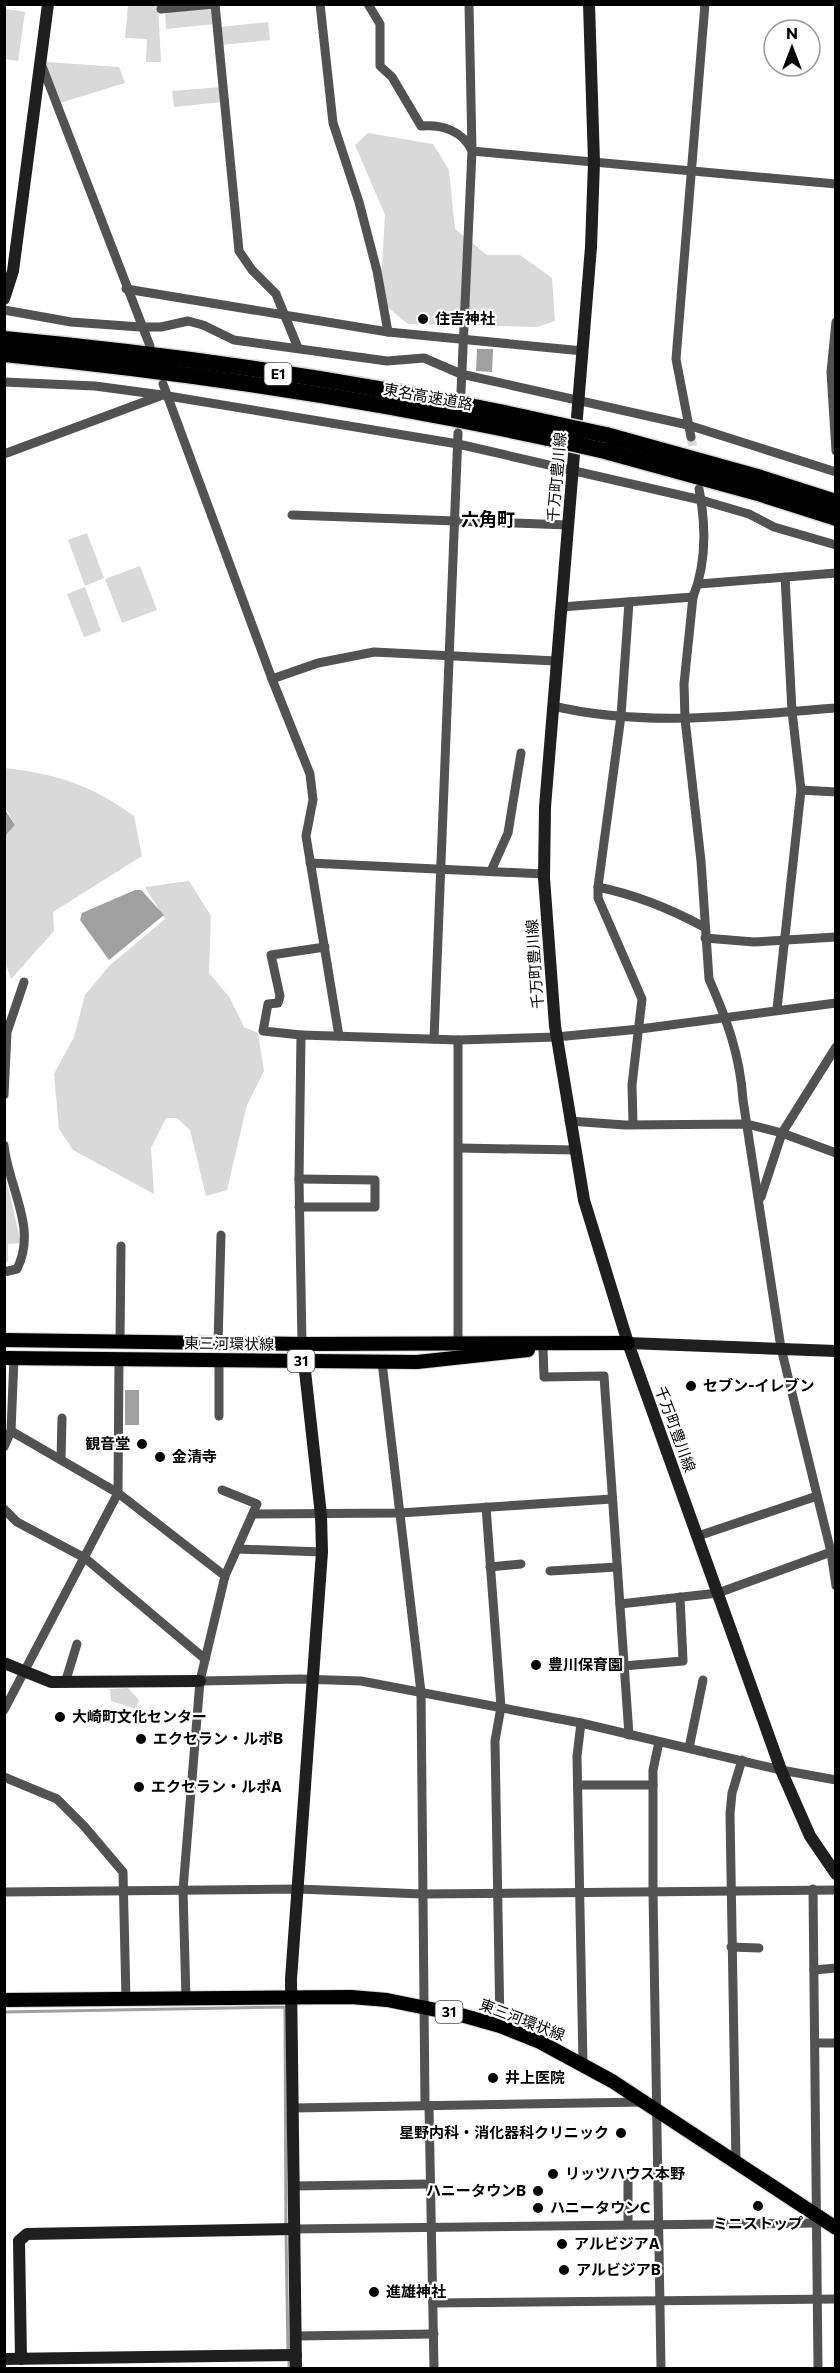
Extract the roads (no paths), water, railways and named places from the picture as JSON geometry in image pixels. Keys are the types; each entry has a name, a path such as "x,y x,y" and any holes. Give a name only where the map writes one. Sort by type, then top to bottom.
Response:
{"highway":[{"name":"東名高速道路","path":"4,339 203,362 320,380 761,478 836,502"},
{"name":"東名高速道路","path":"4,354 200,378 549,431"},
{"name":"東名高速道路","path":"605,443 836,518"}],"main road":[{"name":"東三河環状線","path":"4,1340 302,1344 628,1344"},
{"name":"東三河環状線","path":"10,1358 443,1361 596,1343"},
{"name":"東三河環状線","path":"4,2000 360,1998 422,2006 500,2026 583,2064 736,2162 817,2219 836,2228"}],"street":[{"path":"4,299 13,271 42,66 48,4"},
{"path":"161,9 215,4 239,251 252,270 276,294 298,348"},
{"path":"320,4 333,123 359,202 377,271 388,332"},
{"path":"368,4 380,24 380,66 392,77 421,126 439,125 451,130 467,140 472,151"},
{"path":"461,392 472,151 469,4"},
{"name":"千万町豊川線","path":"589,4 594,162 591,247 544,807 544,874 556,1037 584,1200 628,1344 781,1770 810,1836 836,1874"},
{"path":"691,437 676,359 705,4"},
{"path":"42,66 126,289 150,346"},
{"path":"472,151 836,184"},
{"path":"126,289 388,332 583,351"},
{"path":"4,310 71,322 141,327 161,327 188,321 234,340 387,361 424,358 461,374 688,425 836,472"},
{"path":"836,322 831,372 836,451"},
{"path":"4,382 95,386 165,395 458,444 701,500 749,514 774,527 836,545"},
{"path":"164,384 165,395 310,774 313,800 306,836 339,1036"},
{"path":"4,454 165,395"},
{"path":"435,1039 458,433"},
{"path":"699,489 706,531 699,584 693,597 684,684 685,719 701,861 709,979 726,1018 741,1067 747,1124 781,1348 831,1552 836,1586"},
{"path":"292,515 568,525"},
{"path":"699,584 836,573"},
{"path":"777,1009 801,790 792,711 785,577"},
{"path":"561,607 693,597"},
{"path":"629,602 621,716 598,898 642,999 632,1085 633,1124"},
{"path":"272,679 318,663 374,652 451,654 556,661"},
{"path":"553,706 594,715 685,719 836,708"},
{"path":"491,872 508,833 521,753"},
{"path":"801,790 836,792"},
{"path":"310,863 544,874"},
{"path":"598,887 631,894 668,908 704,927"},
{"path":"705,938 784,941 836,937"},
{"path":"325,948 271,955 280,996 278,1003 268,1004 264,1031 301,1035 458,1040 556,1037 640,1029 777,1009 836,1003"},
{"path":"4,1095 6,1031 24,982"},
{"path":"296,2368 291,1998 322,1552 321,1515 302,1344 298,1179 301,1035"},
{"path":"458,1040 458,1343"},
{"path":"760,1199 782,1133 836,1047"},
{"path":"569,1121 633,1124 747,1124 782,1133 836,1153"},
{"path":"4,1145 26,1237 22,1258 17,1269 4,1272"},
{"path":"459,1148 574,1150"},
{"path":"298,1179 375,1180 375,1207 299,1207"},
{"path":"218,1343 221,1235"},
{"path":"120,1341 121,1246"},
{"path":"628,1344 836,1351"},
{"path":"543,1348 544,1377 604,1376 628,1735"},
{"path":"4,1447 11,1431 10,1358"},
{"path":"4,1710 118,1493 119,1359"},
{"path":"219,1360 219,1416"},
{"path":"381,1362 421,1692 422,2006 430,2184 434,2368"},
{"path":"60,1460 62,1418"},
{"path":"11,1431 118,1493 225,1576"},
{"path":"186,1999 183,1890 200,1681 225,1576 257,1504 222,1490"},
{"path":"698,1536 817,1496"},
{"path":"253,1514 400,1513 612,1499"},
{"path":"486,1507 501,1707 495,1741 500,2026"},
{"path":"5,1509 17,1522 85,1558 205,1659"},
{"path":"237,1549 322,1552"},
{"path":"620,1604 718,1593 831,1552"},
{"path":"490,1567 521,1564"},
{"path":"550,1570 617,1567"},
{"path":"623,1666 683,1661 680,1597"},
{"path":"65,1683 77,1644"},
{"path":"4,1663 51,1682 65,1683 314,1679 361,1681 581,1723 781,1770 836,1780"},
{"path":"689,1748 703,1680"},
{"path":"581,1723 577,1756 583,2064"},
{"path":"659,1742 653,1770 653,1892 659,2111 661,2368"},
{"path":"736,2162 730,1814 732,1793 742,1760"},
{"path":"4,1777 57,1799 84,1826 123,1872 126,1999"},
{"path":"578,1785 653,1785"},
{"path":"4,1892 298,1889 422,1894 496,1894 836,1890"},
{"path":"813,1889 818,2368"},
{"path":"731,1947 759,1948"},
{"path":"814,1970 836,1968"},
{"path":"816,2043 836,2043"},
{"path":"293,2108 644,2103"},
{"path":"628,2182 628,2224"},
{"path":"293,2186 430,2184"},
{"path":"21,2358 19,2241 27,2234 659,2224 817,2219"},
{"path":"433,2303 836,2299"},
{"path":"296,2337 434,2334"},
{"path":"4,2359 296,2355"}],"waterway":[{"path":"4,2012 285,2007 286,2226"},
{"path":"286,2232 288,2352"},
{"path":"289,2358 289,2368"}],"tunnel":[{"path":"691,437 695,461"}],"place":[{"name":"住吉神社","path":"423,319"},
{"name":"セブン-イレブン","path":"691,1386"},
{"name":"観音堂","path":"142,1444"},
{"name":"金清寺","path":"160,1457"},
{"name":"豊川保育園","path":"536,1665"},
{"name":"大崎町文化センター","path":"60,1717"},
{"name":"エクセラン・ルポB","path":"141,1739"},
{"name":"エクセラン・ルポA","path":"139,1787"},
{"name":"井上医院","path":"493,2078"},
{"name":"星野内科・消化器科クリニック","path":"621,2133"},
{"name":"リッツハウス本野","path":"553,2174"},
{"name":"ハニータウンB","path":"538,2191"},
{"name":"ミニストップ","path":"758,2206"},
{"name":"ハニータウンC","path":"538,2208"},
{"name":"アルビジアA","path":"562,2244"},
{"name":"アルビジアB","path":"564,2270"},
{"name":"進雄神社","path":"374,2292"}],"district":[{"name":"六角町","path":"488,520"}]}
